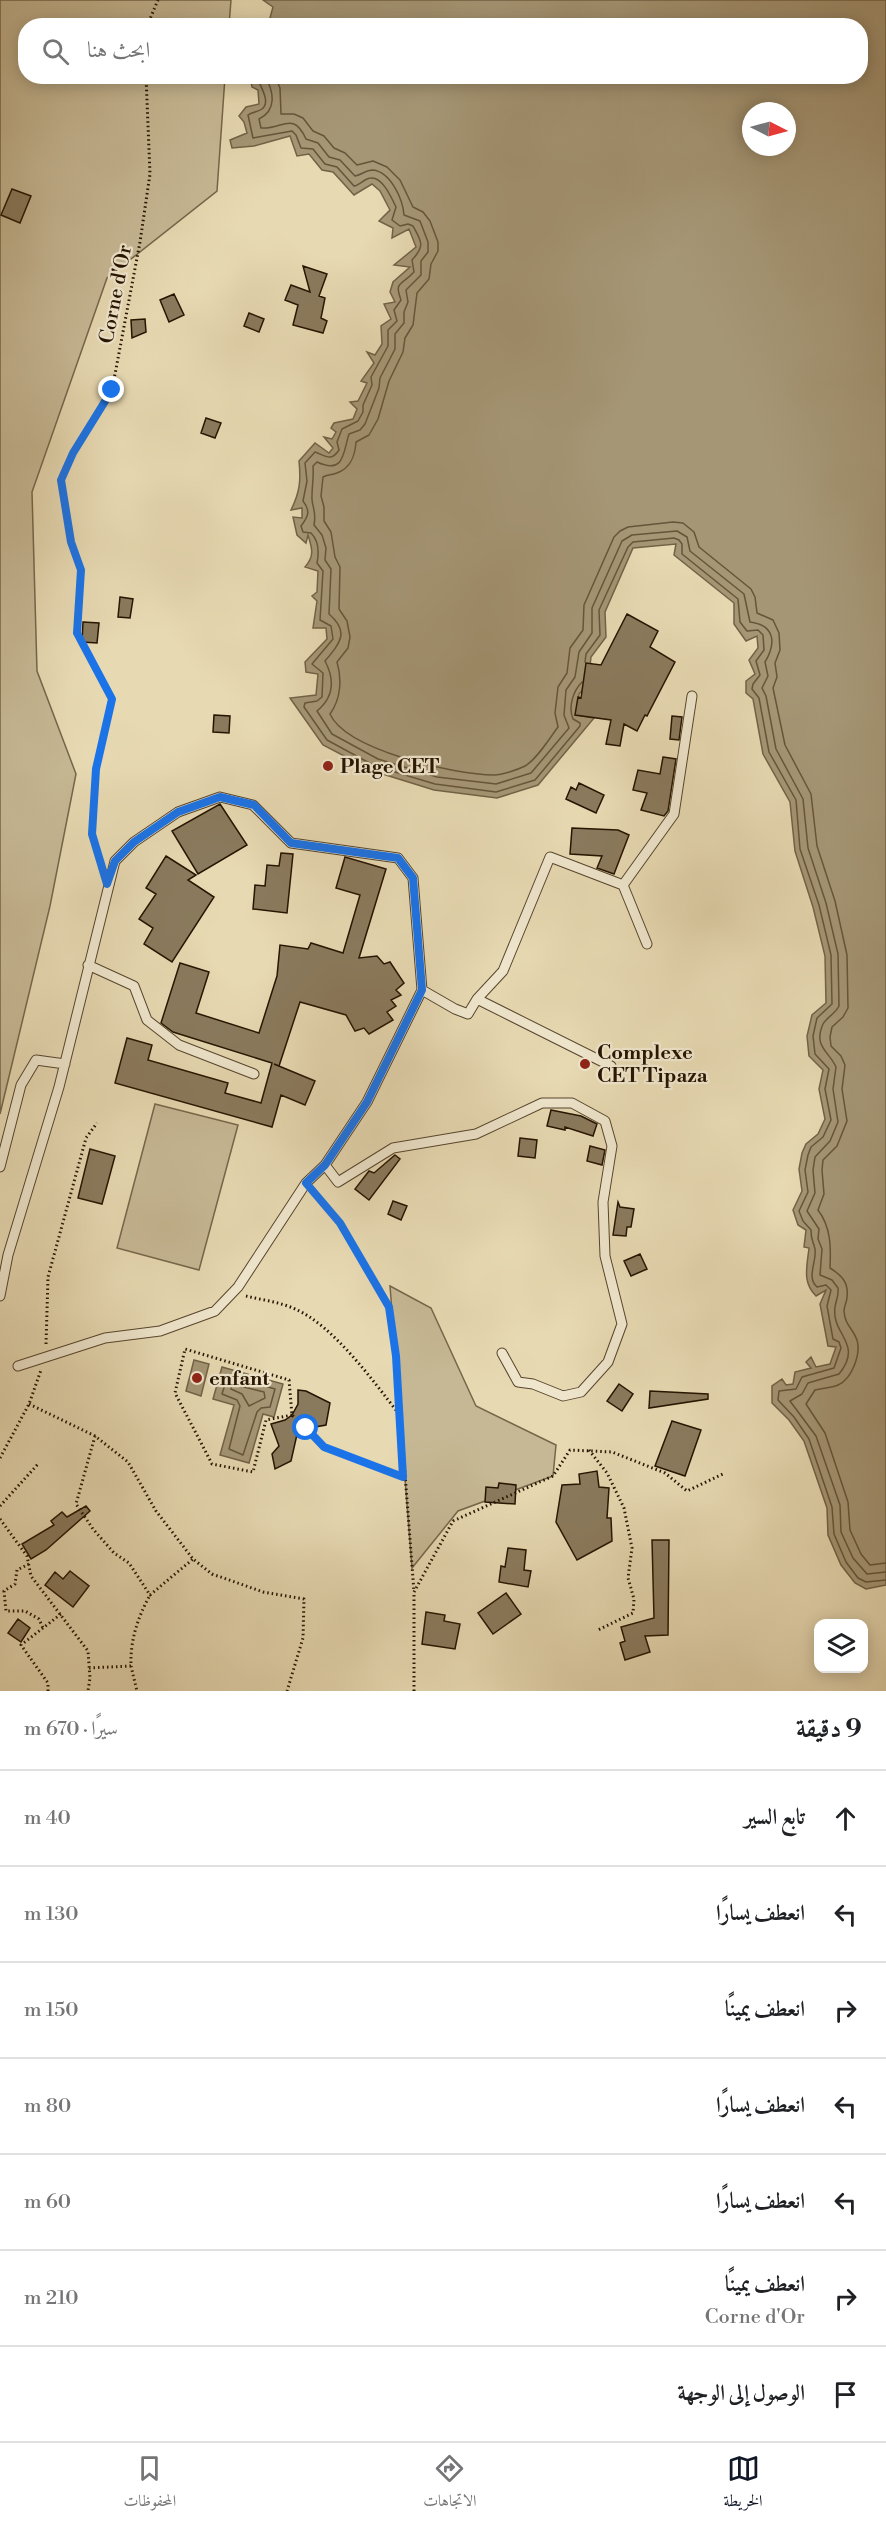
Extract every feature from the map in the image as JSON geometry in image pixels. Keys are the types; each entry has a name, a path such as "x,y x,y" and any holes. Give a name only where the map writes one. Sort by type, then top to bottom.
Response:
{"lane":[{"path":"623,885 674,814 692,696"},
{"path":"0,1296 8,1255 65,1064 107,884 115,861 134,842 178,812 220,797 254,805 291,843 398,858 413,878 422,990 367,1102 325,1165 306,1183 232,1293 215,1311 160,1331 105,1338 18,1366"},
{"path":"422,990 468,1014 477,999 503,971 550,858 623,885 647,944"},
{"path":"88,965 134,986 147,1020 179,1045 254,1074"},
{"path":"477,999 611,1066"},
{"path":"0,1167 21,1085 36,1060 65,1064"},
{"path":"325,1165 338,1182 393,1148 476,1134 542,1103 573,1103 605,1121 612,1146 603,1202 605,1256 622,1324 608,1362 581,1392 563,1396 533,1384 518,1382 502,1353"}],"path":[{"path":"150,18 158,0"},
{"name":"Corne d'Or","path":"107,884 92,834 96,769 112,699 77,633 81,570 71,542 61,480 73,453 112,390 140,242 150,174 146,84"},
{"path":"0,1458 29,1404 46,1357 48,1277 86,1138 97,1123"},
{"path":"306,1183 340,1223 389,1307 414,1596 414,1691"},
{"path":"232,1293 296,1309 322,1326 366,1371 399,1414"},
{"path":"292,1415 266,1420 253,1472 212,1464 175,1393 185,1349 289,1380 292,1415 324,1447 403,1477"},
{"path":"29,1404 95,1436 128,1462 156,1511 193,1559 212,1574 253,1589 304,1599 303,1638 287,1691"},
{"path":"95,1436 76,1504 114,1553 129,1563 150,1594"},
{"path":"414,1596 414,1592 453,1521 553,1476 570,1450 612,1452 665,1473 687,1491 725,1473"},
{"path":"589,1450 607,1473 624,1508 632,1548 628,1578 634,1599 633,1613 598,1630"},
{"path":"0,1506 38,1464"},
{"path":"0,1519 27,1556 31,1576 88,1651 88,1691"},
{"path":"137,1691 131,1665 130,1647 141,1612 150,1594 193,1559"},
{"path":"29,1564 17,1570 15,1584 4,1591 6,1611 25,1611 39,1619 43,1628"},
{"path":"48,1691 48,1683 21,1645 62,1614"},
{"path":"89,1668 131,1665"}],"shaded area":[{"path":"0,0 231,0 230,18 18,18 18,84 225,84 217,191 107,278 32,492 37,671 76,774 50,906 0,1114"},
{"path":"155,1104 238,1125 199,1270 117,1248"},
{"path":"390,1286 431,1308 476,1406 556,1445 553,1476 458,1511 412,1568"}],"water":[{"path":"263,0 886,0 886,1585 866,1589 855,1583 841,1565 828,1535 827,1508 804,1441 789,1420 772,1403 772,1386 782,1379 786,1385 793,1384 795,1372 811,1368 806,1362 811,1357 816,1367 830,1364 836,1347 828,1346 820,1304 826,1290 816,1296 807,1280 809,1248 804,1247 806,1230 798,1225 793,1210 802,1191 799,1169 802,1153 806,1144 818,1134 825,1119 819,1089 823,1070 809,1056 807,1036 812,1015 826,1003 825,956 813,907 795,851 790,802 763,754 753,699 746,693 746,681 755,674 749,660 758,648 757,636 746,641 734,624 734,603 674,555 676,544 633,548 605,612 606,637 591,657 588,684 579,694 577,715 594,718 538,785 497,798 434,790 373,771 323,745 290,698 316,695 318,674 306,672 305,662 327,639 326,628 313,628 317,601 312,596 317,592 318,571 305,567 312,552 311,544 308,535 306,543 297,535 293,517 302,518 302,508 291,510 299,486 299,461 315,443 329,453 333,448 324,437 332,439 336,432 331,428 334,423 353,419 357,409 350,402 358,401 367,383 361,381 374,363 367,352 375,355 382,344 381,326 391,319 384,304 395,302 390,292 393,282 410,267 394,265 416,247 409,229 392,238 393,228 379,221 390,210 380,191 372,184 354,195 333,172 322,170 309,154 297,156 290,136 254,146 232,148 230,140 247,133 244,122 239,116 246,107 259,104 258,90 252,87 251,84 868,84 868,18 270,18 273,7"},
{"name":"enfant","path":"194,1360 209,1364 201,1396 186,1391"},
{"path":"222,1367 283,1384 274,1417 263,1414 249,1463 220,1455 234,1405 213,1399"}],"building":[{"path":"12,189 31,196 20,223 1,215"},
{"path":"303,266 327,274 319,296 325,298 321,318 327,321 323,333 293,325 298,305 285,300 291,285 310,292"},
{"path":"174,294 184,315 169,322 160,300"},
{"path":"249,313 264,319 259,332 244,326"},
{"path":"145,319 146,332 132,338 131,320"},
{"path":"206,418 221,423 215,438 201,433"},
{"path":"120,597 133,599 130,618 118,617"},
{"path":"627,614 658,631 650,647 675,662 637,731 624,724 620,746 606,744 611,720 575,715 578,697 581,698 586,663 601,665"},
{"path":"83,622 99,623 97,643 82,642"},
{"path":"214,715 230,716 229,733 213,732"},
{"path":"672,716 682,717 679,740 670,739"},
{"path":"663,757 676,759 668,811 664,816 641,810 647,793 633,790 638,770 660,774"},
{"path":"579,783 604,795 596,813 566,799 571,787 576,790"},
{"path":"220,804 247,845 198,874 172,831"},
{"path":"572,828 618,830 629,835 614,874 597,868 602,856 570,854"},
{"path":"281,853 293,854 287,913 253,909 255,885 265,886 267,865 279,866"},
{"path":"166,856 196,875 188,880 214,897 172,962 144,944 153,928 139,919 156,894 146,888"},
{"path":"345,857 386,869 359,958 377,956 384,964 390,962 404,983 396,990 401,995 391,1000 396,1006 387,1012 393,1020 369,1034 364,1028 355,1031 346,1015 300,1002 279,1066 274,1064 315,1081 305,1105 281,1095 272,1127 115,1083 127,1038 152,1045 148,1060 228,1083 225,1093 261,1103 272,1063 173,1032 161,1023 180,963 209,972 196,1013 259,1033 277,976 280,945 308,949 311,943 343,953 360,895 336,888"},
{"path":"551,1110 581,1116 597,1124 593,1136 565,1127 565,1130 547,1126"},
{"path":"520,1138 537,1140 535,1158 518,1156"},
{"path":"590,1146 605,1150 602,1165 587,1161"},
{"path":"90,1149 115,1156 102,1204 78,1198"},
{"path":"395,1155 400,1159 369,1200 355,1189 369,1171 374,1173"},
{"path":"393,1201 407,1206 401,1220 388,1214"},
{"path":"618,1202 620,1207 634,1209 631,1227 627,1227 626,1236 613,1235"},
{"path":"640,1254 647,1269 631,1276 624,1261"},
{"path":"619,1384 633,1394 622,1411 607,1401"},
{"path":"298,1390 306,1391 330,1403 326,1425 298,1430 291,1461 275,1469 272,1454 279,1446 271,1424 285,1420 292,1415 298,1404"},
{"path":"650,1391 708,1394 708,1399 649,1408"},
{"path":"672,1421 701,1430 685,1476 655,1466"},
{"path":"597,1471 599,1487 609,1488 607,1518 611,1518 612,1541 577,1560 556,1522 562,1485 580,1484 579,1474"},
{"path":"499,1483 516,1485 515,1504 485,1502 486,1487 498,1488"},
{"path":"86,1506 90,1511 46,1550 31,1559 22,1544 54,1525 51,1521 62,1512 67,1517"},
{"path":"652,1540 669,1540 668,1635 645,1636 650,1652 625,1660 620,1643 625,1641 621,1627 654,1618"},
{"path":"508,1548 526,1550 524,1570 531,1571 528,1587 499,1582 501,1566 505,1567"},
{"path":"70,1571 89,1586 73,1607 45,1585 55,1572 63,1579"},
{"path":"506,1593 521,1614 493,1634 478,1613"},
{"path":"426,1612 445,1615 444,1621 460,1624 455,1649 422,1644"},
{"path":"18,1619 30,1628 21,1642 8,1633"}],"place":[{"name":"Plage CET","path":"328,766"},
{"name":"Complexe CET Tipaza","path":"585,1064"},
{"name":"enfant","path":"197,1378"}],"route":[{"path":"112,390 73,453 61,480 71,542 81,570 77,633 112,699 96,769 92,834 107,884 115,861 134,842 178,812 220,797 254,805 291,843 398,858 413,878 422,990 367,1102 325,1165 306,1183 340,1223 389,1307 396,1356 403,1477 324,1447 306,1428"}]}
